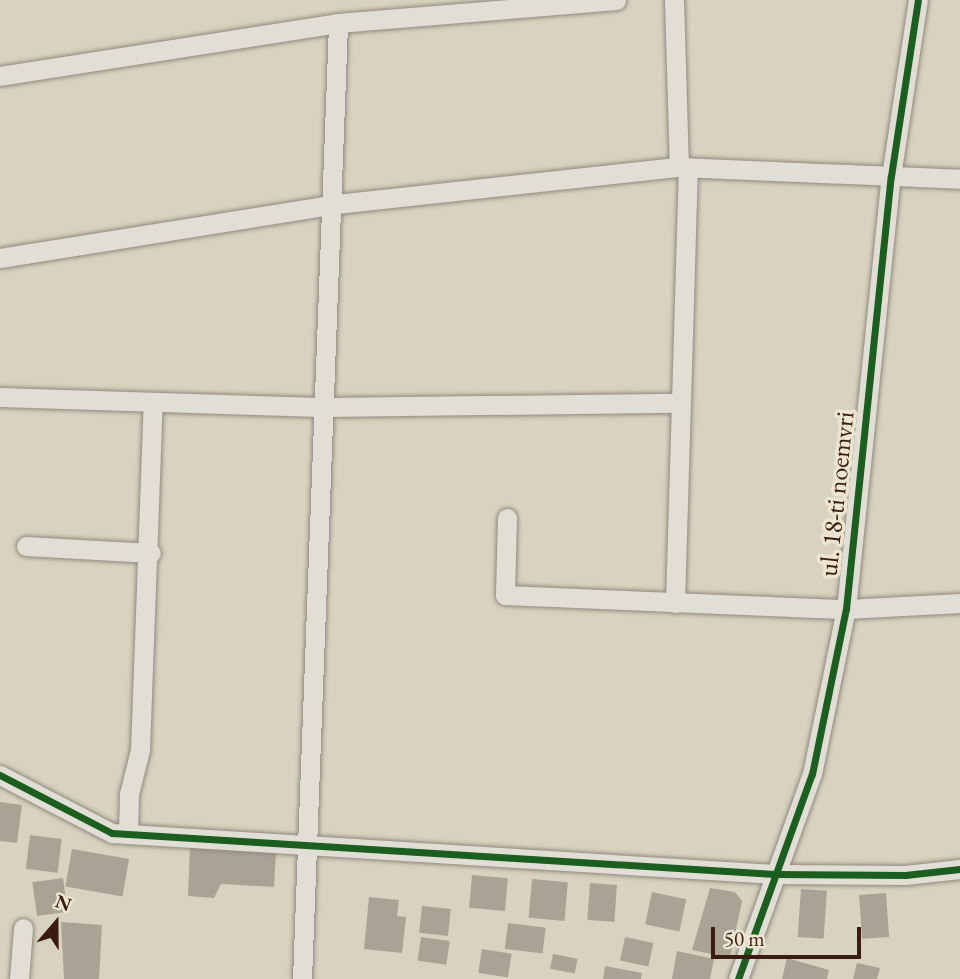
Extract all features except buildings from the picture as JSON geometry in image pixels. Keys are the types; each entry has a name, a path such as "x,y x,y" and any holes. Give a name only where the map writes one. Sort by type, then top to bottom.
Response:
{"street":[{"path":"0,76 338,23 616,0"},
{"path":"674,0 684,167 675,603"},
{"name":"ul. 18-ti noemvri","path":"738,979 812,774 846,610 891,176 918,0"},
{"path":"302,979 336,204 338,23"},
{"path":"0,258 336,204 684,167 960,180"},
{"path":"0,397 327,407 679,403"},
{"path":"128,834 151,553 153,402"},
{"path":"507,518 505,595 846,610 960,603"},
{"path":"26,546 151,553"},
{"path":"0,775 68,814 128,834 306,842 775,874 905,876 960,869"},
{"path":"19,979 23,928"}],"cycle path":[{"path":"738,979 812,774 846,609 891,176 918,0"},
{"path":"0,775 112,833 775,874 905,875 960,869"}]}
